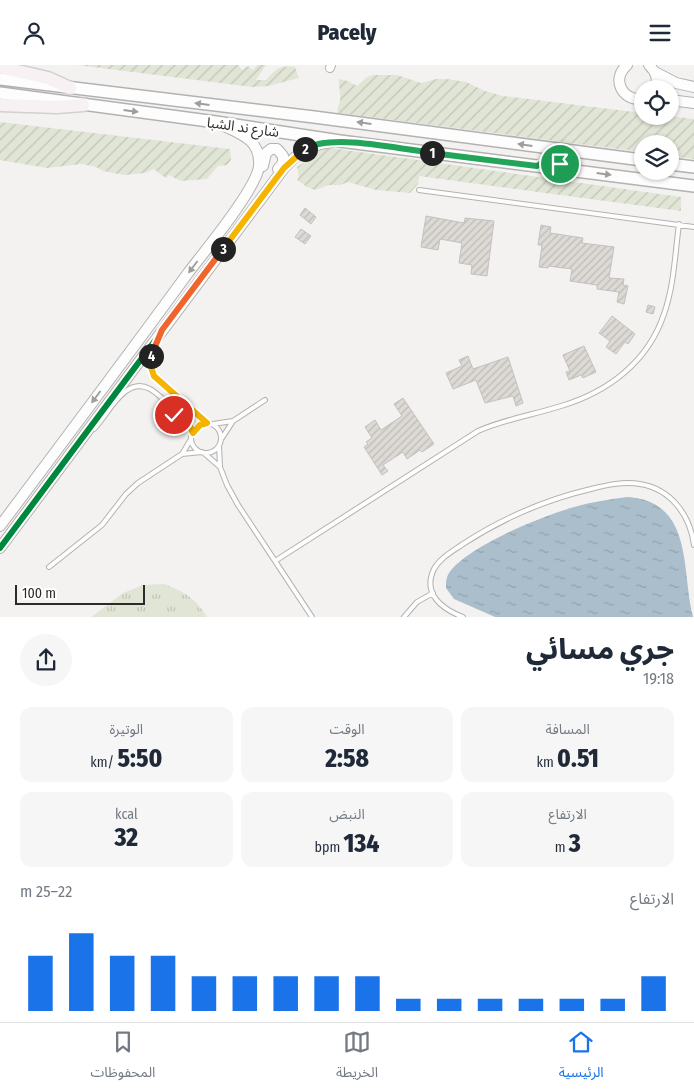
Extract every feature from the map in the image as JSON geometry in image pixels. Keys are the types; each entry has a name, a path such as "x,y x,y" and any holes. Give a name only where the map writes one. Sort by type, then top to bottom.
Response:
{"main road":[{"path":"0,67 48,78 70,88"},
{"name":"شارع ند الشبا","path":"0,79 634,159"},
{"name":"شارع ند الشبا","path":"0,93 340,141 694,186"},
{"path":"0,105 57,107 82,105"},
{"path":"537,166 542,163 565,163 570,151"},
{"path":"679,165 694,167"}],"street":[{"path":"625,66 619,79 621,90 630,98 634,98"},
{"path":"652,68 676,83 694,87"},
{"path":"652,68 657,80"},
{"path":"679,101 694,103"},
{"path":"0,526 211,243 253,182 258,170 258,152 249,138 216,122"},
{"path":"0,548 284,168 297,155 315,145 340,141"},
{"path":"242,199 254,188 260,179 266,153 271,149 280,151 284,157 283,163 263,189 254,208"},
{"path":"8,516 18,524"}],"lane":[{"path":"419,190 694,227"},
{"path":"275,561 464,438 506,420 561,407 585,398 619,378 647,350 657,332 669,294 679,224"},
{"path":"162,330 151,358 152,372 158,380 218,429 221,439"},
{"path":"84,435 91,432 99,424 121,395 128,389 138,386 147,387 184,417 189,424 194,446 220,467"},
{"path":"265,400 233,421 221,439 219,446 220,467 235,500 312,617"},
{"path":"182,454 192,435 200,425 233,421"},
{"path":"49,567 102,525 131,488 182,454 211,452 219,446"},
{"path":"463,617 443,608 433,593 432,575 437,564 475,536 508,518 539,504 576,492 612,484 631,483 647,485 672,500 686,517 694,545"},
{"path":"404,617 417,602 433,593"}],"green space":[{"path":"77,65 238,65 242,70 248,66 253,70 257,65 266,65 256,80 266,80 281,67 295,67 299,78 268,86 252,87"},
{"path":"373,75 397,75 421,83 436,79 447,79 466,82 485,91 503,96 634,112 634,125 679,125 679,117 694,119 694,159 679,157 679,135 634,135 634,151 338,113 340,101 339,79 357,86 367,77"},
{"path":"0,122 230,149 231,160 227,165 218,166 207,179 181,181 169,175 166,178 154,169 145,173 124,175 82,164 47,168 0,160"},
{"path":"324,147 681,197 681,211 419,176 418,184 410,193 376,190 348,182 340,185 329,185 315,190 297,180 299,177 297,167 306,161 310,151"},
{"path":"164,584 189,596 207,617 91,617 123,593 143,585"}],"water":[{"path":"627,497 649,501 664,511 674,524 681,541 685,559 689,599 693,617 495,617 454,599 446,588 448,575 458,563 507,533 544,517 574,507"}],"building":[{"path":"305,208 316,217 311,224 300,215"},
{"path":"426,216 464,223 465,218 494,221 487,276 471,274 472,265 459,263 462,243 440,239 438,250 421,247"},
{"path":"541,225 551,227 550,233 583,238 582,243 614,247 609,278 624,279 623,285 628,286 624,304 617,302 619,292 597,289 597,285 570,281 572,269 548,266 548,268 539,267 542,245 538,245"},
{"path":"301,229 311,236 305,244 295,237"},
{"path":"648,305 655,307 653,314 646,312"},
{"path":"612,316 635,334 628,344 625,342 616,354 606,347 610,341 599,333"},
{"path":"584,346 596,372 583,378 581,375 569,380 566,372 570,371 563,355"},
{"path":"468,356 473,369 508,357 523,403 516,406 513,396 485,403 476,380 453,389 446,373 462,366 459,360"},
{"path":"403,398 434,444 422,452 420,450 407,459 403,452 383,465 388,471 382,475 364,447 368,444 366,442 372,438 365,427 375,420 381,430 402,416 394,404"}],"cycle path":[{"path":"0,548 284,168 309,148 340,141"}],"route":[{"path":"174,415 184,417 193,433 200,425 207,423 158,380 152,372 152,353 162,330 278,175 290,161 309,147 340,141 537,166 542,163 560,164"}]}
